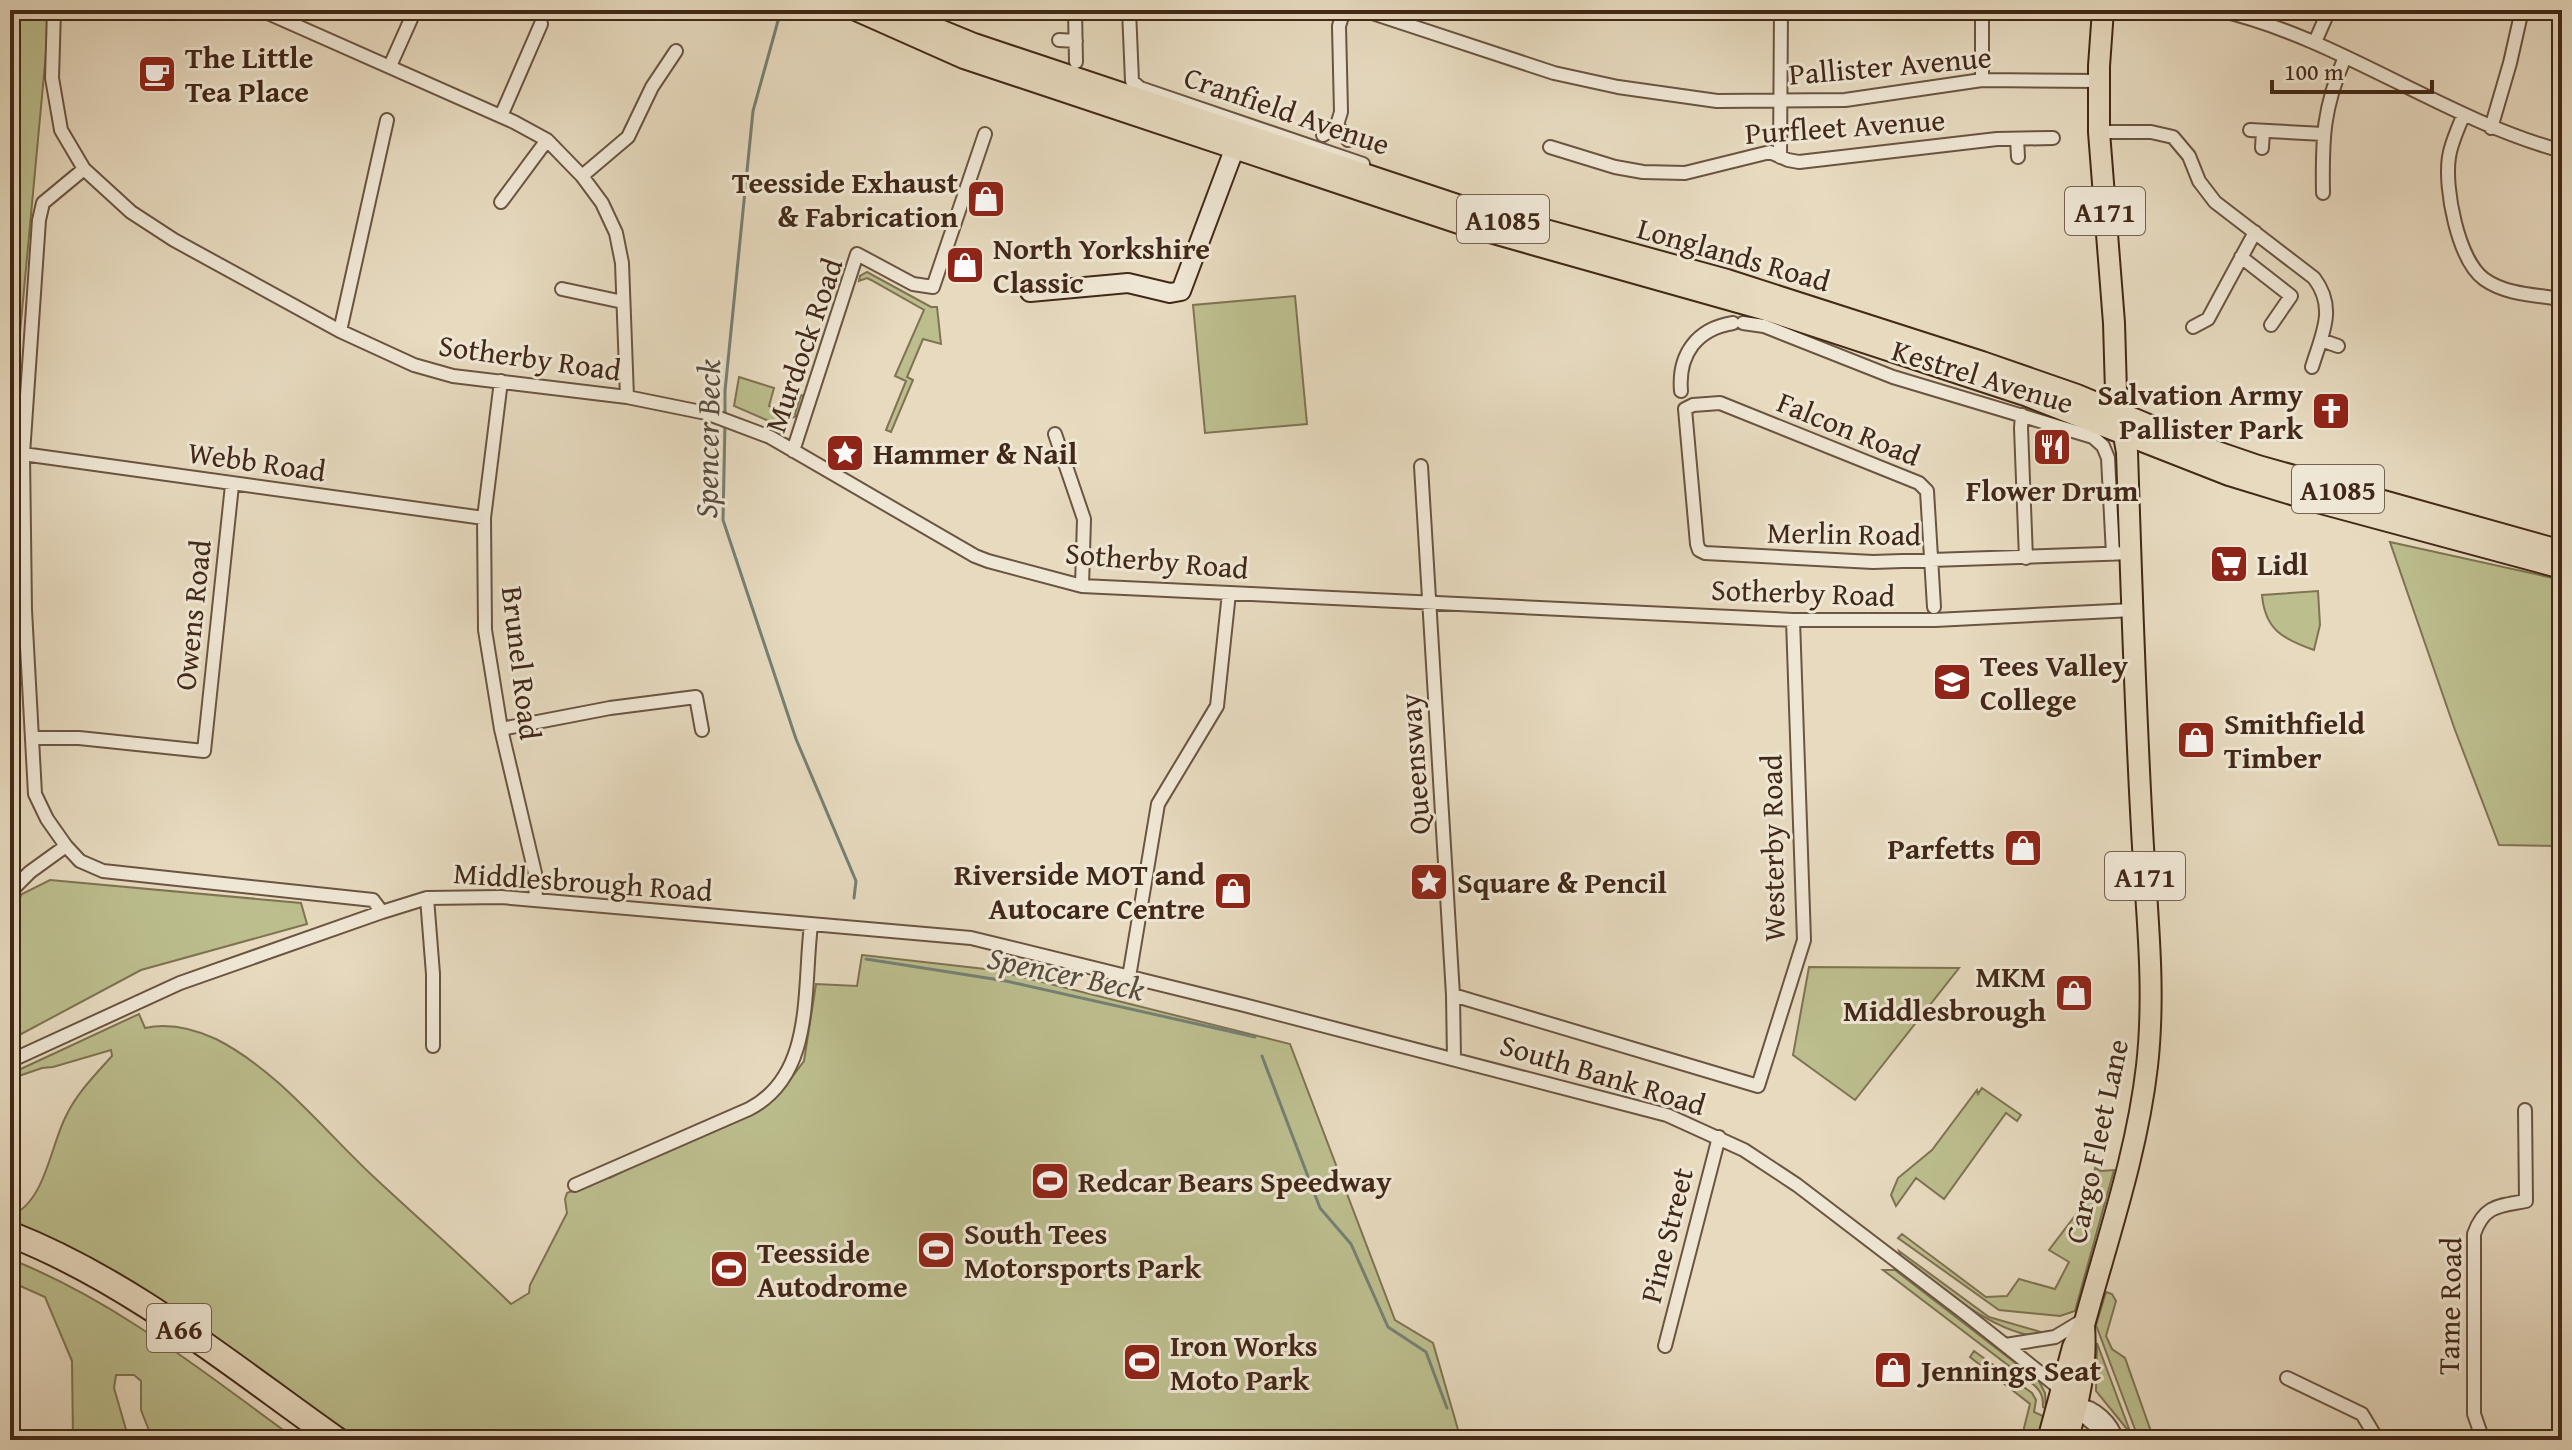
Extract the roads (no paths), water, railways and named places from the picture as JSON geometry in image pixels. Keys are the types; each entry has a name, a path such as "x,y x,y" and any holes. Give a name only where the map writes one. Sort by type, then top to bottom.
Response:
{"highway":[{"name":"A66","path":"10,1234 81,1266 144,1303 337,1440"},
{"name":"A66","path":"10,1251 67,1277 129,1313 310,1440"}],"main road":[{"name":"Longlands Road","path":"856,10 964,58 1238,139"},
{"name":"Longlands Road","path":"891,10 974,44 1465,225 1723,296 1982,362 2077,395 2194,444 2258,466 2562,551"},
{"name":"Cargo Fleet Lane","path":"2048,1440 2073,1347 2085,1322 2132,1149 2143,1099 2150,1031 2150,959 2133,610 2122,553 2127,452 2116,392 2099,132 2103,10"},
{"name":"Longlands Road","path":"1723,296 2025,395 2259,485 2562,568"},
{"name":"Cargo Fleet Lane","path":"2067,1440 2086,1352 2085,1322"}],"street":[{"name":"Sotherby Road","path":"54,10 52,78 61,130 84,169 131,212 174,240 340,331 414,365 453,376 627,397 736,422 770,437 975,556 1082,586 1793,620 1935,620 2133,610"},
{"path":"261,10 285,14 501,116 547,140 582,176 602,203 616,233 622,263 627,397"},
{"path":"390,66 415,10"},
{"path":"1075,10 1076,62"},
{"name":"Cranfield Avenue","path":"1129,10 1132,81 1140,88 1496,207"},
{"path":"1323,135 1337,125 1341,112 1339,26 1344,10"},
{"name":"Pallister Avenue","path":"1363,10 1568,77 1717,101 1845,100 1982,80 2099,81"},
{"path":"1780,157 1781,10"},
{"path":"1982,10 1982,80"},
{"path":"2315,42 2329,10"},
{"path":"2491,128 2522,10"},
{"path":"2227,11 2315,42 2491,128 2562,151"},
{"path":"501,116 541,24"},
{"path":"1059,40 1076,41"},
{"path":"582,176 628,137 652,87 676,51"},
{"path":"2323,193 2323,134 2330,93 2345,57"},
{"path":"2463,116 2450,155 2449,181 2459,235 2471,265 2484,279 2503,289 2562,299"},
{"path":"340,331 387,120"},
{"path":"1337,125 1348,140"},
{"path":"2262,148 2257,130 2323,134"},
{"path":"2099,132 2151,132 2173,137 2189,156 2199,181 2215,202 2314,278 2322,288 2327,308 2312,367"},
{"name":"Murdock Road","path":"793,451 857,254 913,284 933,287 985,134"},
{"name":"Purfleet Avenue","path":"1550,147 1615,167 1643,172 1685,173 1770,152 1799,162 1997,139 2053,138"},
{"path":"1030,292 1128,283 1170,293 1181,291 1238,139"},
{"path":"2017,139 2018,157"},
{"path":"501,202 547,140"},
{"path":"84,169 43,203 39,220 23,454 25,610 35,794 47,819 66,846 80,861 103,871 373,900 382,912"},
{"path":"2193,327 2208,319 2255,232"},
{"path":"2241,257 2291,296 2271,325"},
{"path":"562,289 623,302"},
{"path":"1681,391 1682,361 1714,324 1723,296"},
{"name":"Kestrel Avenue","path":"1709,331 1738,323 1764,326 1893,377 2093,437 2103,446 2108,458 2122,553"},
{"path":"2321,340 2338,346"},
{"name":"Brunel Road","path":"501,381 484,518 485,630 501,729 535,873 536,900"},
{"name":"Falcon Road","path":"1685,409 1693,405 1720,403 1919,483 1927,491 1934,607"},
{"name":"Merlin Road","path":"1685,409 1696,540 1699,550 1712,555 1803,560 1932,561 2122,553"},
{"path":"2022,415 2026,558"},
{"path":"1055,434 1084,519 1082,586"},
{"name":"Webb Road","path":"23,454 484,518"},
{"name":"Queensway","path":"1421,466 1453,995 1454,1058"},
{"name":"Owens Road","path":"32,738 79,738 204,751 232,485"},
{"path":"1129,977 1158,804 1217,706 1229,593"},
{"name":"Westerby Road","path":"1453,995 1758,1086 1804,940 1793,620"},
{"path":"501,729 610,708 696,697 702,730"},
{"path":"10,892 30,872 66,846"},
{"name":"Middlesbrough Road","path":"10,1061 180,983 427,898 501,897 971,938 1129,977"},
{"path":"427,898 433,974 433,1046"},
{"path":"575,1185 749,1109 773,1092 789,1071 800,1044 811,925"},
{"name":"South Bank Road","path":"1129,977 1667,1115 1719,1137 1797,1185 2006,1345 2060,1389 2077,1405 2081,1414 2114,1440"},
{"name":"Tame Road","path":"2483,1440 2474,1414 2474,1234 2479,1219 2487,1210 2526,1201 2525,1110"},
{"name":"Pine Street","path":"1665,1346 1719,1137"},
{"path":"2006,1345 2055,1337 2085,1322"},
{"path":"2287,1378 2362,1414 2375,1440"}],"waterway":[{"name":"Spencer Beck","path":"725,417 753,111 781,10"},
{"name":"Spencer Beck","path":"725,424 723,520 796,739 856,881 854,898"},
{"name":"Spencer Beck","path":"866,959 1006,981 1255,1037"},
{"path":"1262,1056 1320,1208 1351,1244 1388,1327 1426,1352 1447,1408"},
{"path":"1459,1436 1461,1440"}],"place":[{"name":"The Little Tea Place","path":"157,74"},
{"name":"Teesside Exhaust & Fabrication","path":"986,199"},
{"name":"North Yorkshire Classic","path":"965,265"},
{"name":"Salvation Army Pallister Park","path":"2331,411"},
{"name":"Flower Drum","path":"2052,447"},
{"name":"Hammer & Nail","path":"845,453"},
{"name":"Lidl","path":"2229,564"},
{"name":"Tees Valley College","path":"1952,682"},
{"name":"Smithfield Timber","path":"2196,740"},
{"name":"Parfetts","path":"2023,848"},
{"name":"Square & Pencil","path":"1429,882"},
{"name":"Riverside MOT and Autocare Centre","path":"1233,891"},
{"name":"MKM Middlesbrough","path":"2074,993"},
{"name":"Redcar Bears Speedway","path":"1050,1181"},
{"name":"South Tees Motorsports Park","path":"936,1250"},
{"name":"Teesside Autodrome","path":"729,1269"},
{"name":"Iron Works Moto Park","path":"1142,1362"},
{"name":"Jennings Seat","path":"1893,1370"}]}
